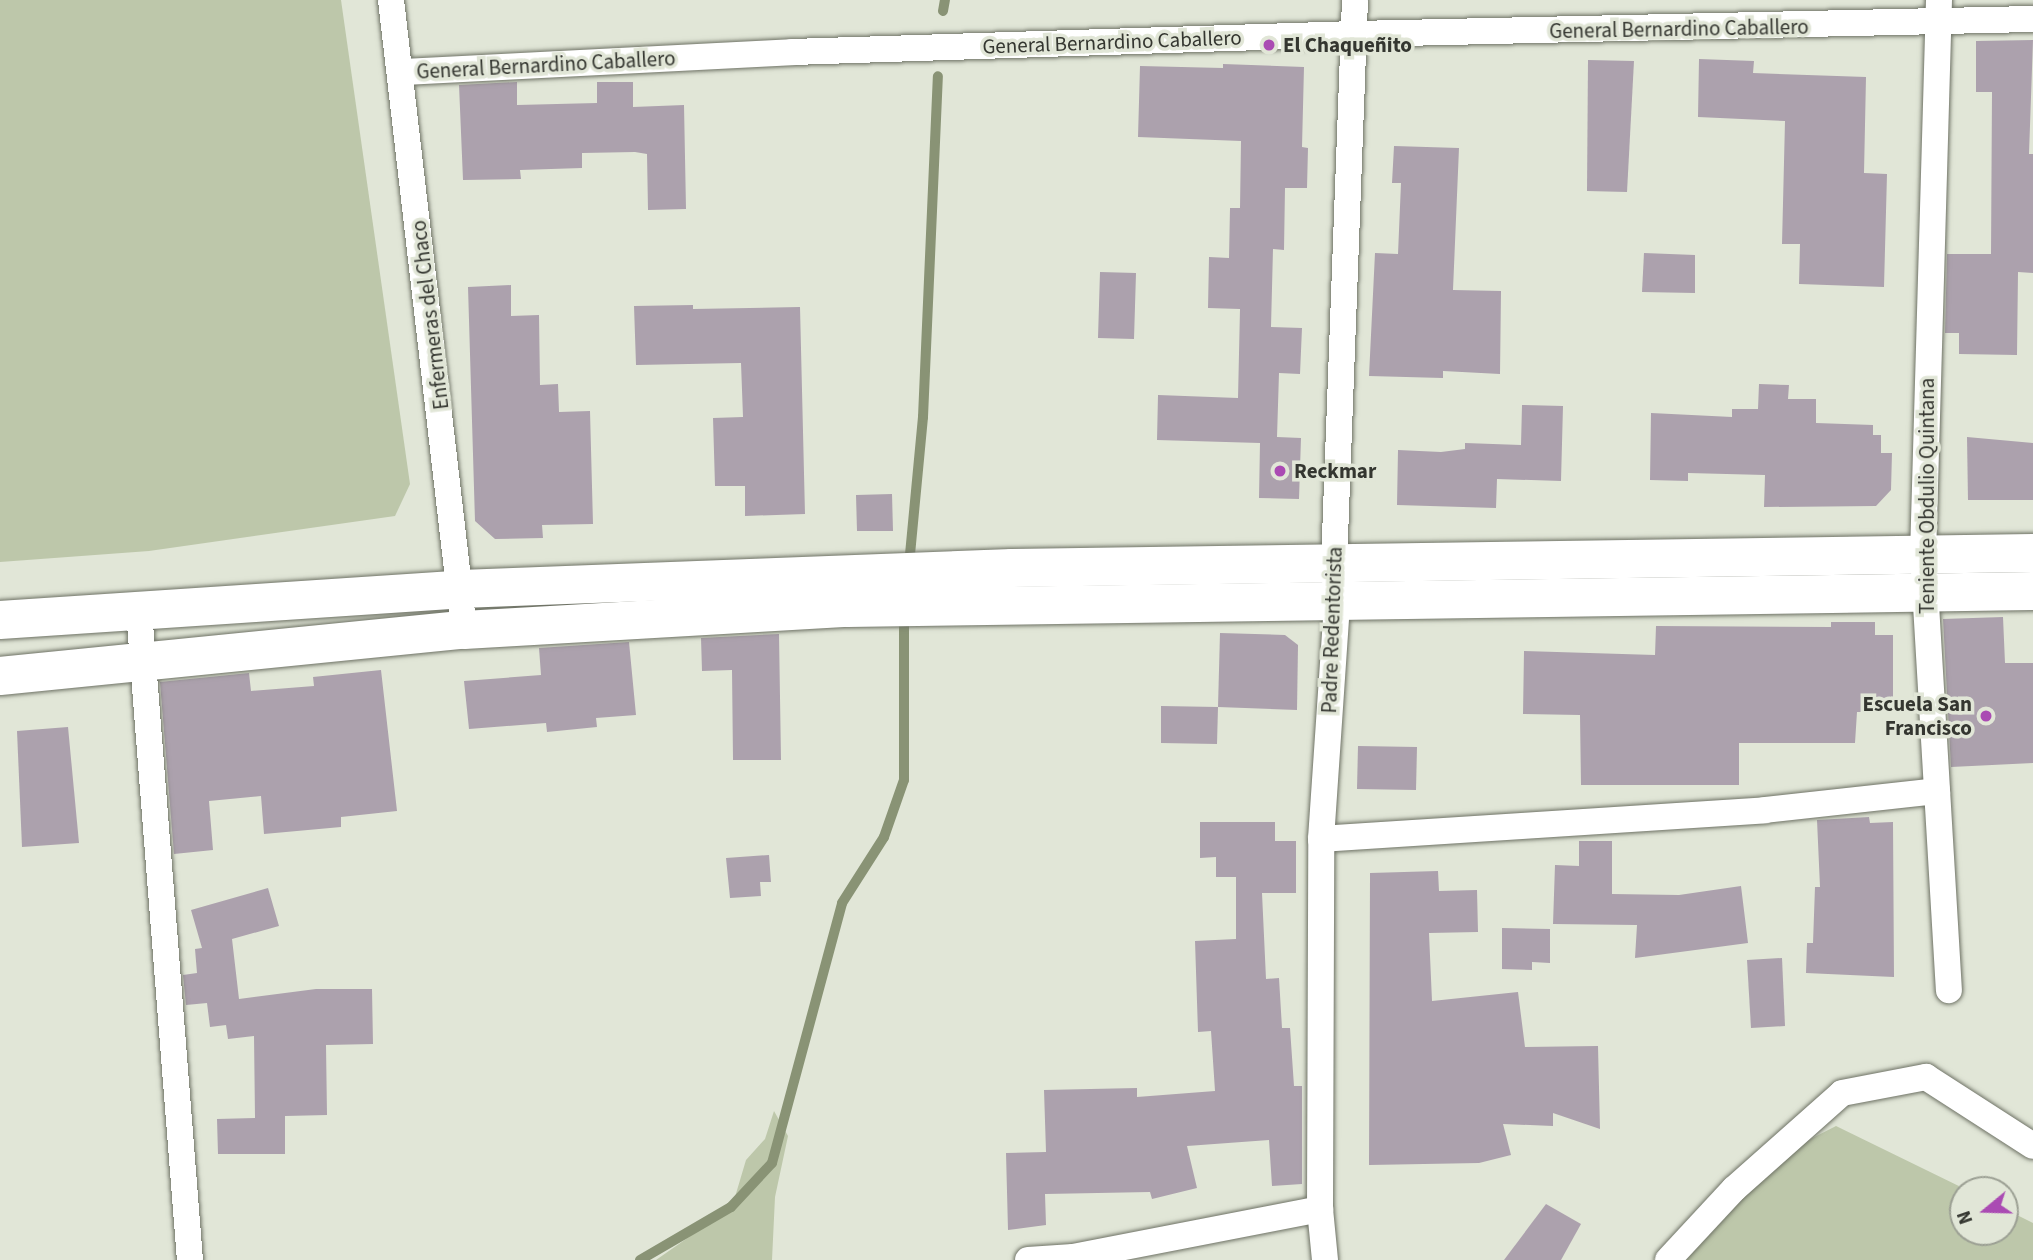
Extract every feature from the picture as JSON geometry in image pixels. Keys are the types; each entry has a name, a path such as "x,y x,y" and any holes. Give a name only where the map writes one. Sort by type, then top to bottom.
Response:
{"main road":[{"path":"0,620 461,589 837,593 1334,564 2033,553"},
{"path":"952,588 1337,602 2033,591"},
{"path":"0,676 837,593"}],"street":[{"name":"Enfermeras del Chaco","path":"391,0 402,72 464,630"},
{"name":"Padre Redentorista","path":"1325,1260 1320,1209 1321,839 1337,602 1334,564 1355,0"},
{"name":"General Bernardino Caballero","path":"402,72 792,52 1939,12 2033,19"},
{"name":"Teniente Obdulio Quintana","path":"1939,12 1923,554 1949,990"},
{"path":"139,611 190,1260"},
{"path":"1321,839 1765,810 1937,791"},
{"path":"1668,1260 1734,1189 1842,1093 1926,1077 2033,1146"},
{"path":"1028,1260 1073,1259 1320,1209"}],"green space":[{"path":"0,0 341,0 410,484 395,516 149,551 0,562"},
{"path":"774,1111 788,1136 775,1197 772,1260 656,1260 732,1207 746,1160 765,1139"},
{"path":"1836,1126 1949,1181 1949,1246 2019,1246 2019,1216 2033,1223 2033,1260 1679,1260 1766,1162"}],"building":[{"path":"2033,40 2029,154 2033,154 2033,273 2018,272 2017,355 1959,354 1959,333 1945,333 1947,254 1991,254 1992,92 1976,92 1976,41"},
{"path":"1699,59 1754,61 1753,73 1866,77 1864,173 1887,174 1884,287 1799,284 1800,244 1782,244 1785,121 1698,117"},
{"path":"1588,60 1634,61 1627,192 1587,191"},
{"path":"1223,64 1304,67 1302,147 1308,148 1307,188 1285,188 1284,250 1273,249 1271,327 1302,328 1300,374 1279,373 1277,437 1301,438 1299,499 1259,498 1260,443 1157,440 1158,395 1238,398 1240,309 1208,308 1209,257 1229,258 1230,208 1240,208 1241,141 1138,137 1140,66 1223,68"},
{"path":"517,82 517,105 597,103 597,82 633,82 633,107 684,105 686,209 648,210 647,154 635,152 582,153 582,168 520,170 521,179 463,180 459,85"},
{"path":"1394,146 1459,148 1453,290 1501,291 1500,374 1443,371 1443,378 1369,376 1375,253 1398,254 1401,183 1392,183"},
{"path":"1644,253 1695,255 1695,293 1642,292"},
{"path":"1100,272 1136,273 1134,339 1098,338"},
{"path":"511,285 511,316 539,315 540,385 558,384 559,412 590,411 593,524 542,525 543,538 495,539 475,521 468,287"},
{"path":"693,305 693,309 800,307 805,514 745,516 745,486 715,486 713,418 743,417 741,363 636,365 634,306"},
{"path":"1759,384 1789,385 1788,399 1816,399 1816,423 1873,425 1873,435 1881,435 1881,453 1892,453 1891,490 1876,506 1764,507 1765,475 1688,473 1688,481 1650,480 1651,413 1732,417 1732,409 1758,409"},
{"path":"1522,405 1563,406 1561,481 1497,479 1496,508 1397,505 1398,450 1441,452 1465,449 1465,443 1521,445"},
{"path":"1967,437 2033,443 2033,500 1968,500"},
{"path":"892,494 893,531 857,531 856,495"},
{"path":"2003,617 2005,663 2033,663 2033,763 1951,767 1943,619"},
{"path":"1831,622 1875,622 1875,635 1893,635 1893,712 1857,712 1855,743 1739,743 1739,785 1581,785 1580,715 1523,714 1524,651 1655,655 1656,626 1831,627"},
{"path":"1220,633 1285,635 1298,645 1297,710 1218,707"},
{"path":"779,634 781,760 733,760 732,670 702,671 701,638"},
{"path":"629,642 636,715 596,718 597,727 547,732 546,723 469,729 464,681 541,675 539,648"},
{"path":"381,670 397,811 341,817 341,827 264,834 261,796 209,801 213,850 174,854 160,682 249,673 251,691 314,686 313,677"},
{"path":"1161,706 1218,707 1217,744 1161,743"},
{"path":"68,727 79,843 22,847 17,731"},
{"path":"1358,746 1417,747 1416,790 1357,789"},
{"path":"1869,817 1870,823 1893,822 1894,977 1806,973 1807,943 1813,943 1815,887 1820,887 1817,820"},
{"path":"1200,822 1275,822 1275,841 1296,841 1296,893 1262,893 1266,979 1279,978 1282,1028 1290,1028 1294,1086 1302,1086 1302,1184 1272,1186 1269,1140 1187,1146 1197,1188 1152,1199 1150,1192 1045,1194 1046,1225 1008,1230 1006,1153 1046,1152 1044,1090 1137,1088 1137,1097 1215,1091 1211,1031 1198,1032 1195,941 1236,939 1236,877 1216,877 1216,857 1200,858"},
{"path":"1579,841 1612,841 1612,894 1679,895 1741,886 1748,943 1635,958 1637,925 1553,924 1555,865 1579,866"},
{"path":"769,855 771,882 760,882 761,896 730,898 726,858"},
{"path":"1438,871 1439,891 1477,890 1478,932 1429,933 1432,1001 1518,992 1525,1047 1598,1046 1600,1129 1553,1113 1553,1126 1503,1124 1511,1155 1479,1163 1369,1165 1370,873"},
{"path":"268,888 279,926 232,939 239,999 316,989 372,989 373,1044 326,1045 327,1115 285,1116 285,1154 218,1154 217,1119 255,1118 254,1036 228,1039 226,1025 210,1027 207,1003 186,1005 183,975 197,973 195,949 202,948 191,910"},
{"path":"1502,928 1550,929 1550,963 1532,962 1532,970 1502,969"},
{"path":"1782,958 1785,1026 1751,1028 1747,960"},
{"path":"1546,1204 1581,1224 1561,1260 1504,1260"}],"waterway":[{"path":"943,11 945,0"},
{"path":"909,565 923,417 938,76"},
{"path":"640,1260 731,1207 772,1163 842,903 884,837 904,780 904,613"}],"place":[{"name":"El Chaqueñito","path":"1269,45"},
{"name":"Reckmar","path":"1280,471"},
{"name":"Escuela San Francisco","path":"1986,716"}]}
